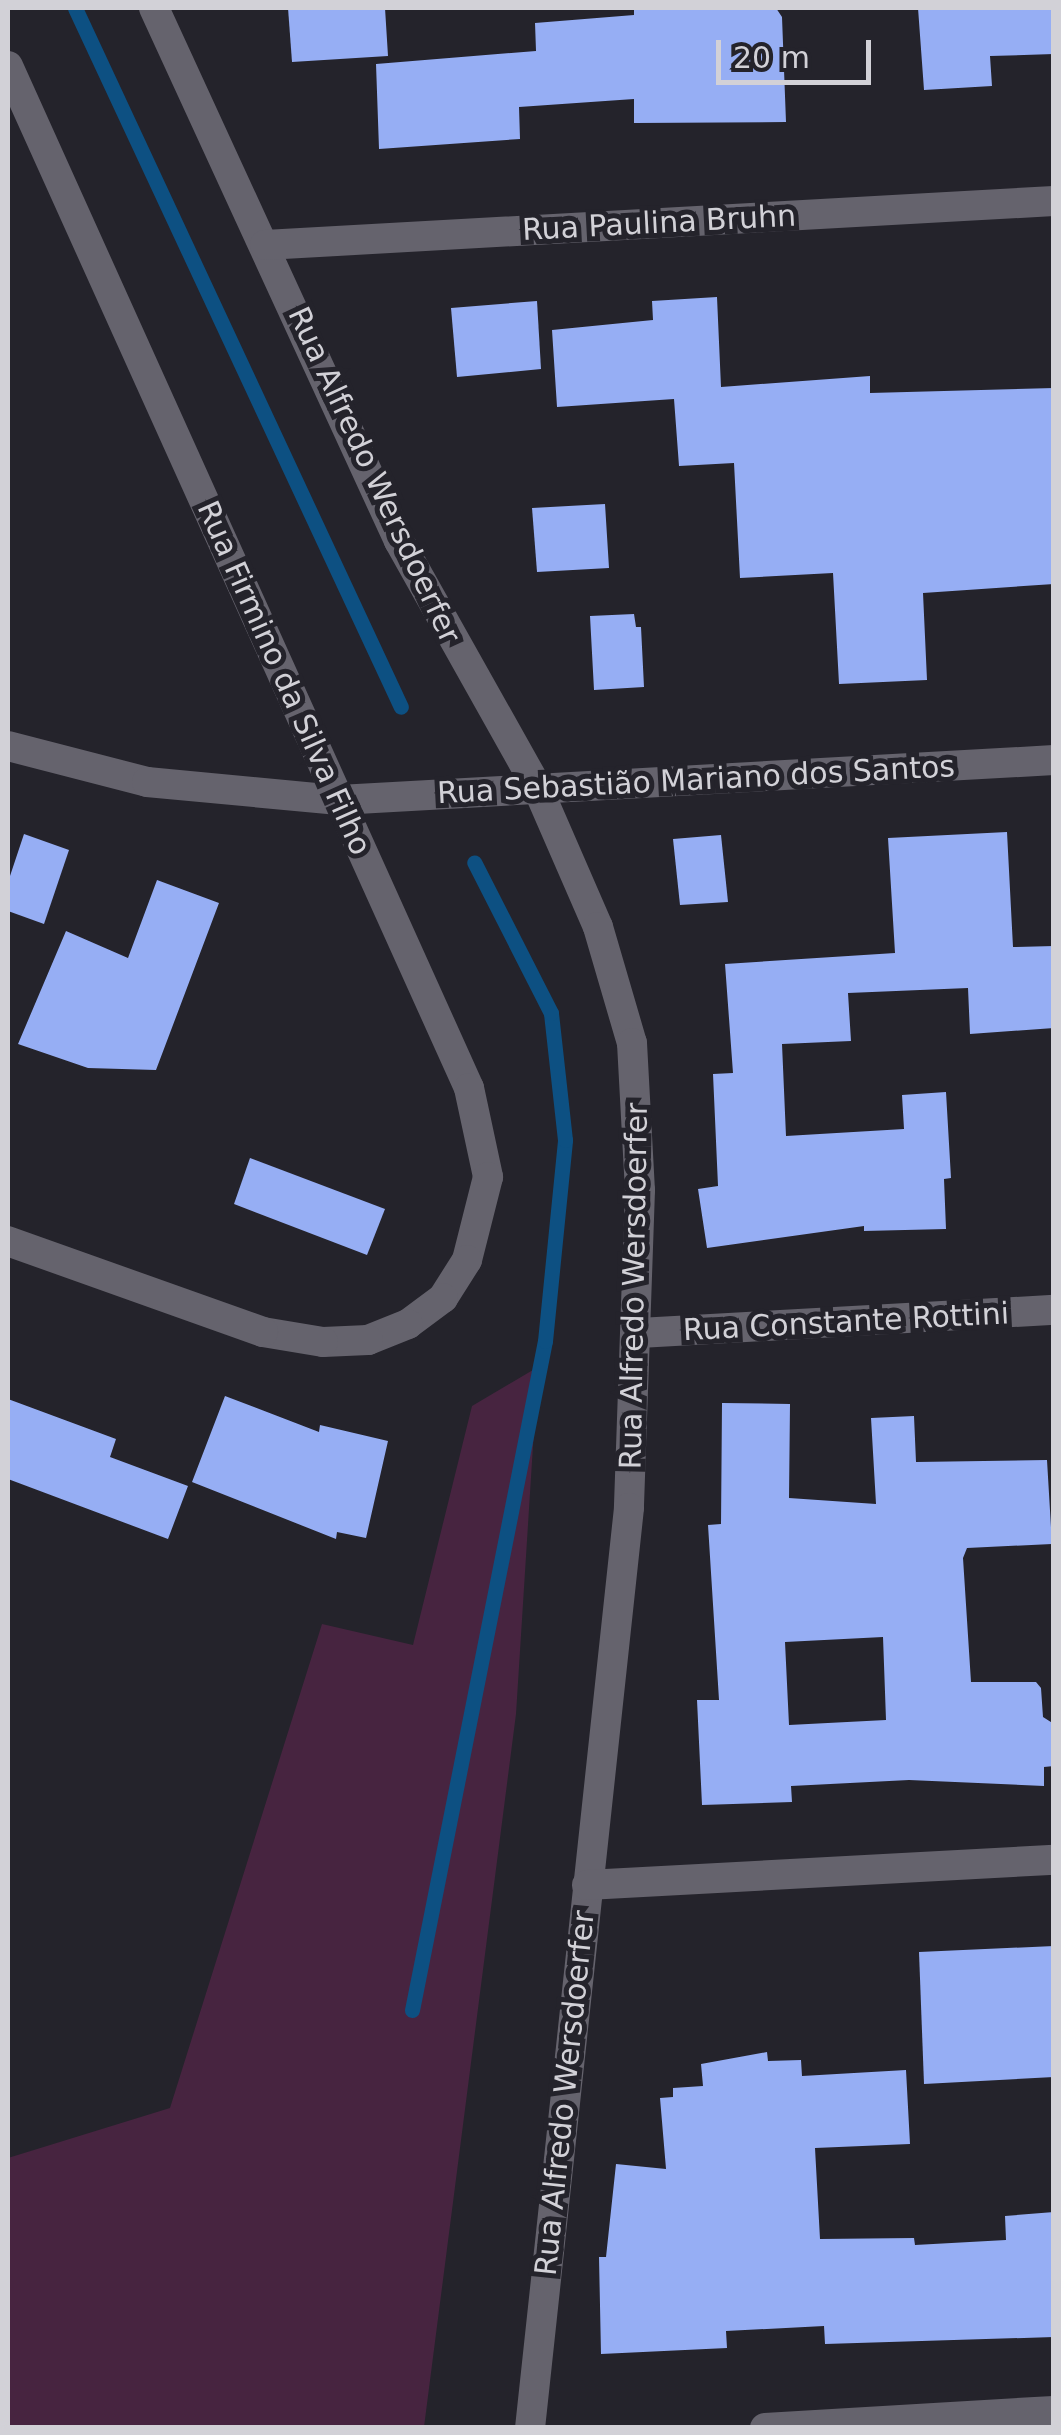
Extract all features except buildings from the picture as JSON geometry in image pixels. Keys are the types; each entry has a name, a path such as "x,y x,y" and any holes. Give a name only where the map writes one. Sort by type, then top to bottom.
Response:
{"street":[{"name":"Rua Alfredo Wersdoerfer","path":"154,8 399,541 538,789 598,927 632,1044 640,1114 639,1333 628,1508 530,2428"},
{"name":"Rua Firmino da Silva Filho","path":"8,66 469,1088 488,1177 482,1220 443,1298 408,1324 368,1340 323,1342 192,1310 8,1241"},
{"name":"Rua Paulina Bruhn","path":"266,245 1054,200"},
{"name":"Rua Sebastião Mariano dos Santos","path":"8,746 148,782 339,800 1054,760"},
{"name":"Rua Constante Rottini","path":"639,1333 1054,1310"},
{"path":"587,1885 1054,1860"},
{"path":"765,2428 1054,2411"}],"shaded area":[{"path":"538,1367 516,1714 424,2427 8,2427 8,2158 170,2108 322,1624 413,1645 472,1406"}],"waterway":[{"path":"75,8 401,707"},
{"path":"412,2010 545,1341 565,1140 551,1013 474,862"}]}
